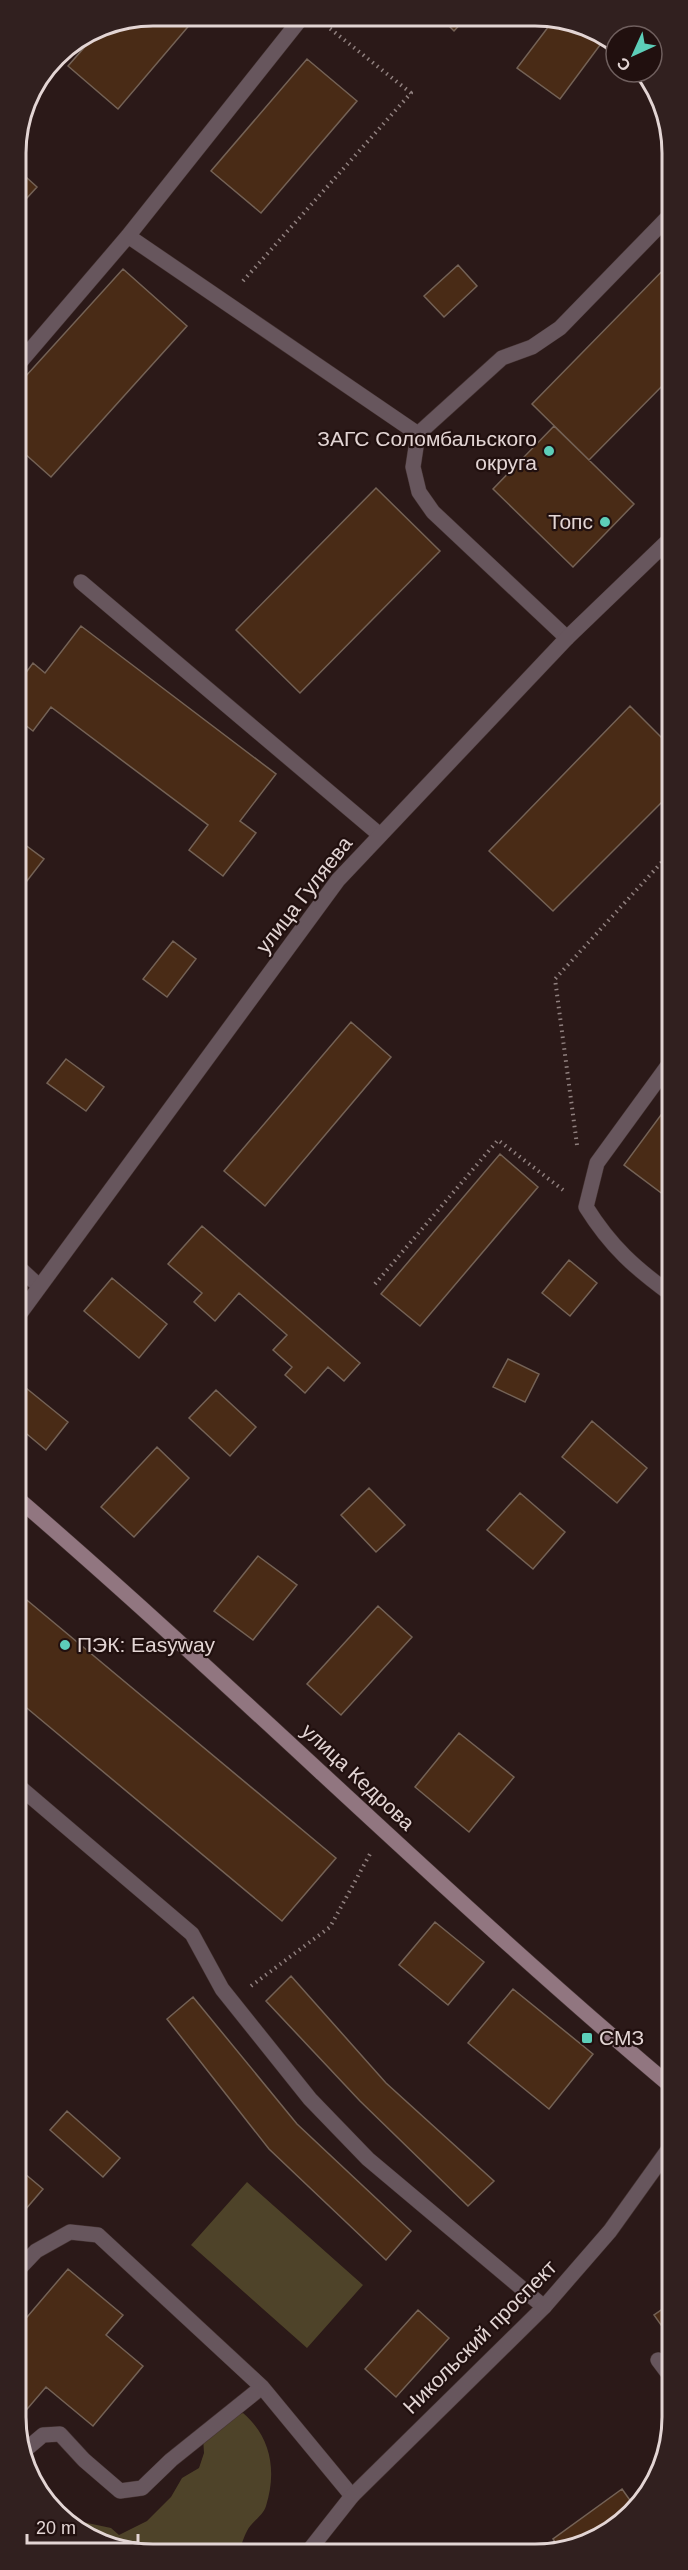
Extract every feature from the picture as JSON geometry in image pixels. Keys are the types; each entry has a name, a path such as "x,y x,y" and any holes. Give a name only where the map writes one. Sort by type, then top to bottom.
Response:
{"main road":[{"name":"улица Кедрова","path":"26,1506 105,1573 575,2005 662,2079"}],"street":[{"path":"26,355 128,236 295,26"},
{"path":"567,638 433,512 419,492 413,467 418,434 502,358 532,347 560,328 662,223"},
{"path":"128,236 418,434"},
{"name":"улица Гуляева","path":"26,1305 338,880 567,638 662,547"},
{"path":"81,582 380,835"},
{"path":"662,1074 597,1164 586,1208 605,1237 638,1270 662,1288"},
{"path":"26,1274 39,1286"},
{"path":"26,1793 192,1934 222,1989 310,2099 368,2159 544,2307"},
{"name":"Никольский проспект","path":"315,2544 352,2496 544,2307 610,2231 662,2158"},
{"path":"26,2262 36,2251 70,2232 98,2235 262,2387 352,2496"},
{"path":"658,2360 662,2365"},
{"path":"29,2446 43,2434 60,2434 84,2460 120,2491 142,2488 171,2460 262,2387"}],"path":[{"path":"224,302 411,93 326,26"},
{"path":"578,1150 555,979 662,862"},
{"path":"375,1284 498,1140 586,1208"},
{"path":"232,2001 330,1927 384,1829"}],"shaded area":[{"path":"247,2182 363,2285 307,2348 191,2245"},
{"path":"243,2413 260,2433 269,2455 271,2480 266,2506 249,2528 242,2544 128,2542 104,2535 81,2522 111,2528 119,2535 147,2521 171,2497 182,2478 199,2468 204,2453 203,2437 221,2423"}],"building":[{"path":"189,26 118,109 68,66 87,44 112,32 136,27"},
{"path":"449,26 459,26 454,31"},
{"path":"548,27 576,32 601,44 560,99 517,68"},
{"path":"307,59 357,101 261,213 211,171"},
{"path":"26,177 37,187 26,199"},
{"path":"458,265 477,286 444,317 424,296"},
{"path":"123,269 187,326 51,477 26,455 26,376"},
{"path":"662,271 662,386 589,460 532,404"},
{"path":"554,426 634,504 573,567 493,489"},
{"path":"376,488 440,551 300,693 236,630"},
{"path":"81,626 276,774 240,821 256,833 223,876 189,850 208,825 51,707 33,731 26,726 26,672 33,663 45,673"},
{"path":"630,706 662,738 662,802 553,911 489,851"},
{"path":"26,846 44,859 26,882"},
{"path":"173,941 196,959 167,997 143,979"},
{"path":"351,1022 391,1057 265,1206 224,1171"},
{"path":"66,1059 104,1087 86,1111 47,1083"},
{"path":"662,1114 662,1194 624,1165"},
{"path":"500,1154 538,1187 420,1326 381,1294"},
{"path":"202,1226 360,1363 344,1381 328,1367 305,1393 285,1375 292,1367 273,1350 287,1335 239,1293 215,1321 194,1302 202,1293 168,1264"},
{"path":"569,1260 597,1283 570,1316 542,1293"},
{"path":"112,1278 167,1324 139,1358 84,1311"},
{"path":"508,1359 539,1374 525,1402 493,1387"},
{"path":"26,1388 68,1422 46,1450 26,1433"},
{"path":"216,1390 256,1427 230,1456 189,1418"},
{"path":"592,1421 647,1468 617,1503 562,1457"},
{"path":"157,1447 189,1478 134,1537 101,1507"},
{"path":"369,1488 405,1525 376,1552 341,1515"},
{"path":"520,1493 565,1532 533,1569 487,1530"},
{"path":"258,1556 297,1585 253,1640 214,1611"},
{"path":"26,1599 336,1858 282,1921 26,1707"},
{"path":"378,1606 412,1637 341,1715 307,1684"},
{"path":"459,1733 514,1777 469,1832 415,1787"},
{"path":"435,1922 484,1962 448,2005 399,1965"},
{"path":"291,1976 386,2083 494,2181 468,2206 360,2101 266,2001"},
{"path":"513,1989 593,2054 549,2109 468,2043"},
{"path":"193,1997 297,2124 411,2231 386,2260 269,2149 167,2019"},
{"path":"67,2111 120,2158 103,2177 50,2130"},
{"path":"26,2175 43,2189 26,2209"},
{"path":"68,2269 123,2315 106,2335 143,2366 93,2426 46,2387 26,2410 26,2318"},
{"path":"418,2310 449,2338 396,2397 365,2369"},
{"path":"662,2310 662,2326 654,2315"},
{"path":"622,2489 631,2501 613,2518 584,2535 556,2542 553,2539"}],"place":[{"name":"ЗАГС Соломбальского округа","path":"549,451"},
{"name":"Топс","path":"605,522"},
{"name":"ПЭК: Easyway","path":"65,1645"},
{"name":"СМЗ","path":"587,2038"}]}
